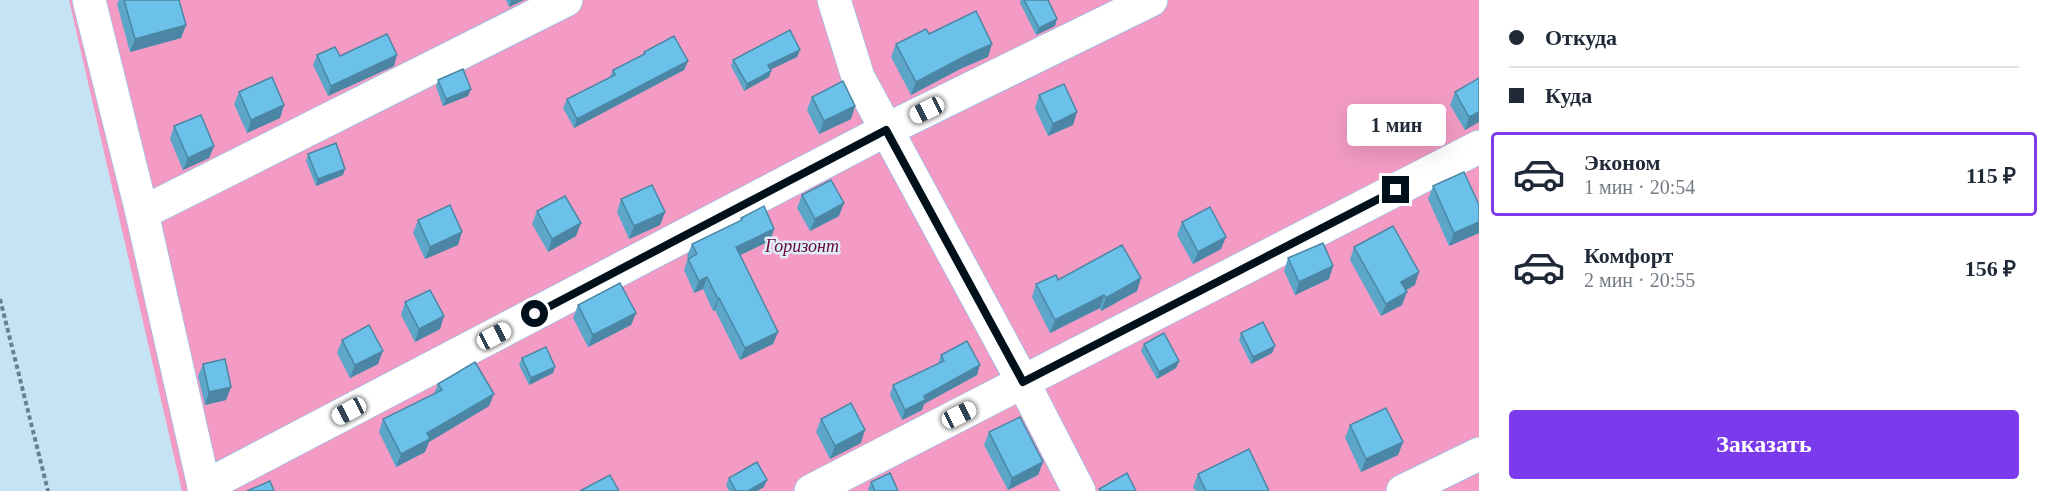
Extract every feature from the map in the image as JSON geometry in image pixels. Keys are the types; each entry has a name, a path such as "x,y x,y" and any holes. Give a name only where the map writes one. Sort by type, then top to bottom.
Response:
{"lane":[{"path":"89,0 142,213 205,489 886,130 1151,0"},
{"path":"142,213 566,0"},
{"path":"834,0 858,77 1023,382 1079,491"},
{"path":"811,491 1479,147"},
{"path":"1403,491 1479,454"}],"path":[{"path":"0,298 48,491"}],"green space":[{"name":"Горизонт","path":"69,0 1479,0 1479,491 182,491"}],"building":[{"path":"124,0 179,0 186,25 135,39"},
{"path":"1024,0 1048,0 1057,19 1039,28"},
{"path":"976,11 992,44 916,82 896,44 926,29 929,34"},
{"path":"790,30 800,50 768,65 771,71 747,84 733,60"},
{"path":"387,34 397,55 331,86 317,55 335,47 340,56"},
{"path":"674,36 688,61 577,119 567,99 615,75 613,70"},
{"path":"463,69 471,89 446,99 438,80"},
{"path":"272,77 284,105 251,120 239,92"},
{"path":"1479,78 1479,112 1469,117 1455,92"},
{"path":"843,81 855,106 824,121 812,97"},
{"path":"1064,84 1077,112 1053,124 1039,95"},
{"path":"201,115 214,146 188,158 174,126"},
{"path":"336,143 345,169 318,179 308,154"},
{"path":"1464,172 1479,205 1479,222 1454,233 1433,186"},
{"path":"831,180 844,203 815,219 802,195"},
{"path":"652,185 665,212 634,226 621,199"},
{"path":"565,196 581,223 552,239 537,211"},
{"path":"450,205 462,232 430,247 418,220"},
{"path":"764,206 774,229 736,247 778,332 745,348 707,277 699,281 688,259 697,254 692,244 742,220 741,218"},
{"path":"1210,207 1226,237 1198,252 1182,222"},
{"path":"1393,226 1419,272 1401,282 1407,292 1386,304 1354,247"},
{"path":"1323,243 1333,266 1299,282 1288,258"},
{"path":"1122,245 1141,278 1106,298 1104,295 1055,320 1036,284 1056,275 1058,280"},
{"path":"620,283 636,313 593,335 578,305"},
{"path":"430,290 444,316 419,329 405,302"},
{"path":"1263,322 1275,346 1253,357 1241,333"},
{"path":"369,325 383,351 355,365 342,340"},
{"path":"1164,333 1179,361 1159,372 1144,344"},
{"path":"967,341 980,365 924,396 925,400 905,410 893,385 944,361 941,355"},
{"path":"546,347 555,367 531,378 522,358"},
{"path":"225,359 231,387 209,392 203,364"},
{"path":"475,362 494,394 427,433 430,439 401,454 383,419 442,390 438,384"},
{"path":"851,403 865,430 835,446 821,419"},
{"path":"1386,408 1403,442 1366,459 1350,425"},
{"path":"1020,417 1043,462 1012,478 989,432"},
{"path":"1249,449 1269,491 1206,491 1198,474"},
{"path":"757,462 767,480 748,491 736,491 729,478"},
{"path":"890,473 898,491 875,491 871,482"},
{"path":"1127,473 1136,491 1100,491 1099,489"},
{"path":"610,475 619,491 580,491"},
{"path":"270,481 274,491 247,491"}],"route":[{"path":"535,314 886,130 1023,382 1396,190"}]}
